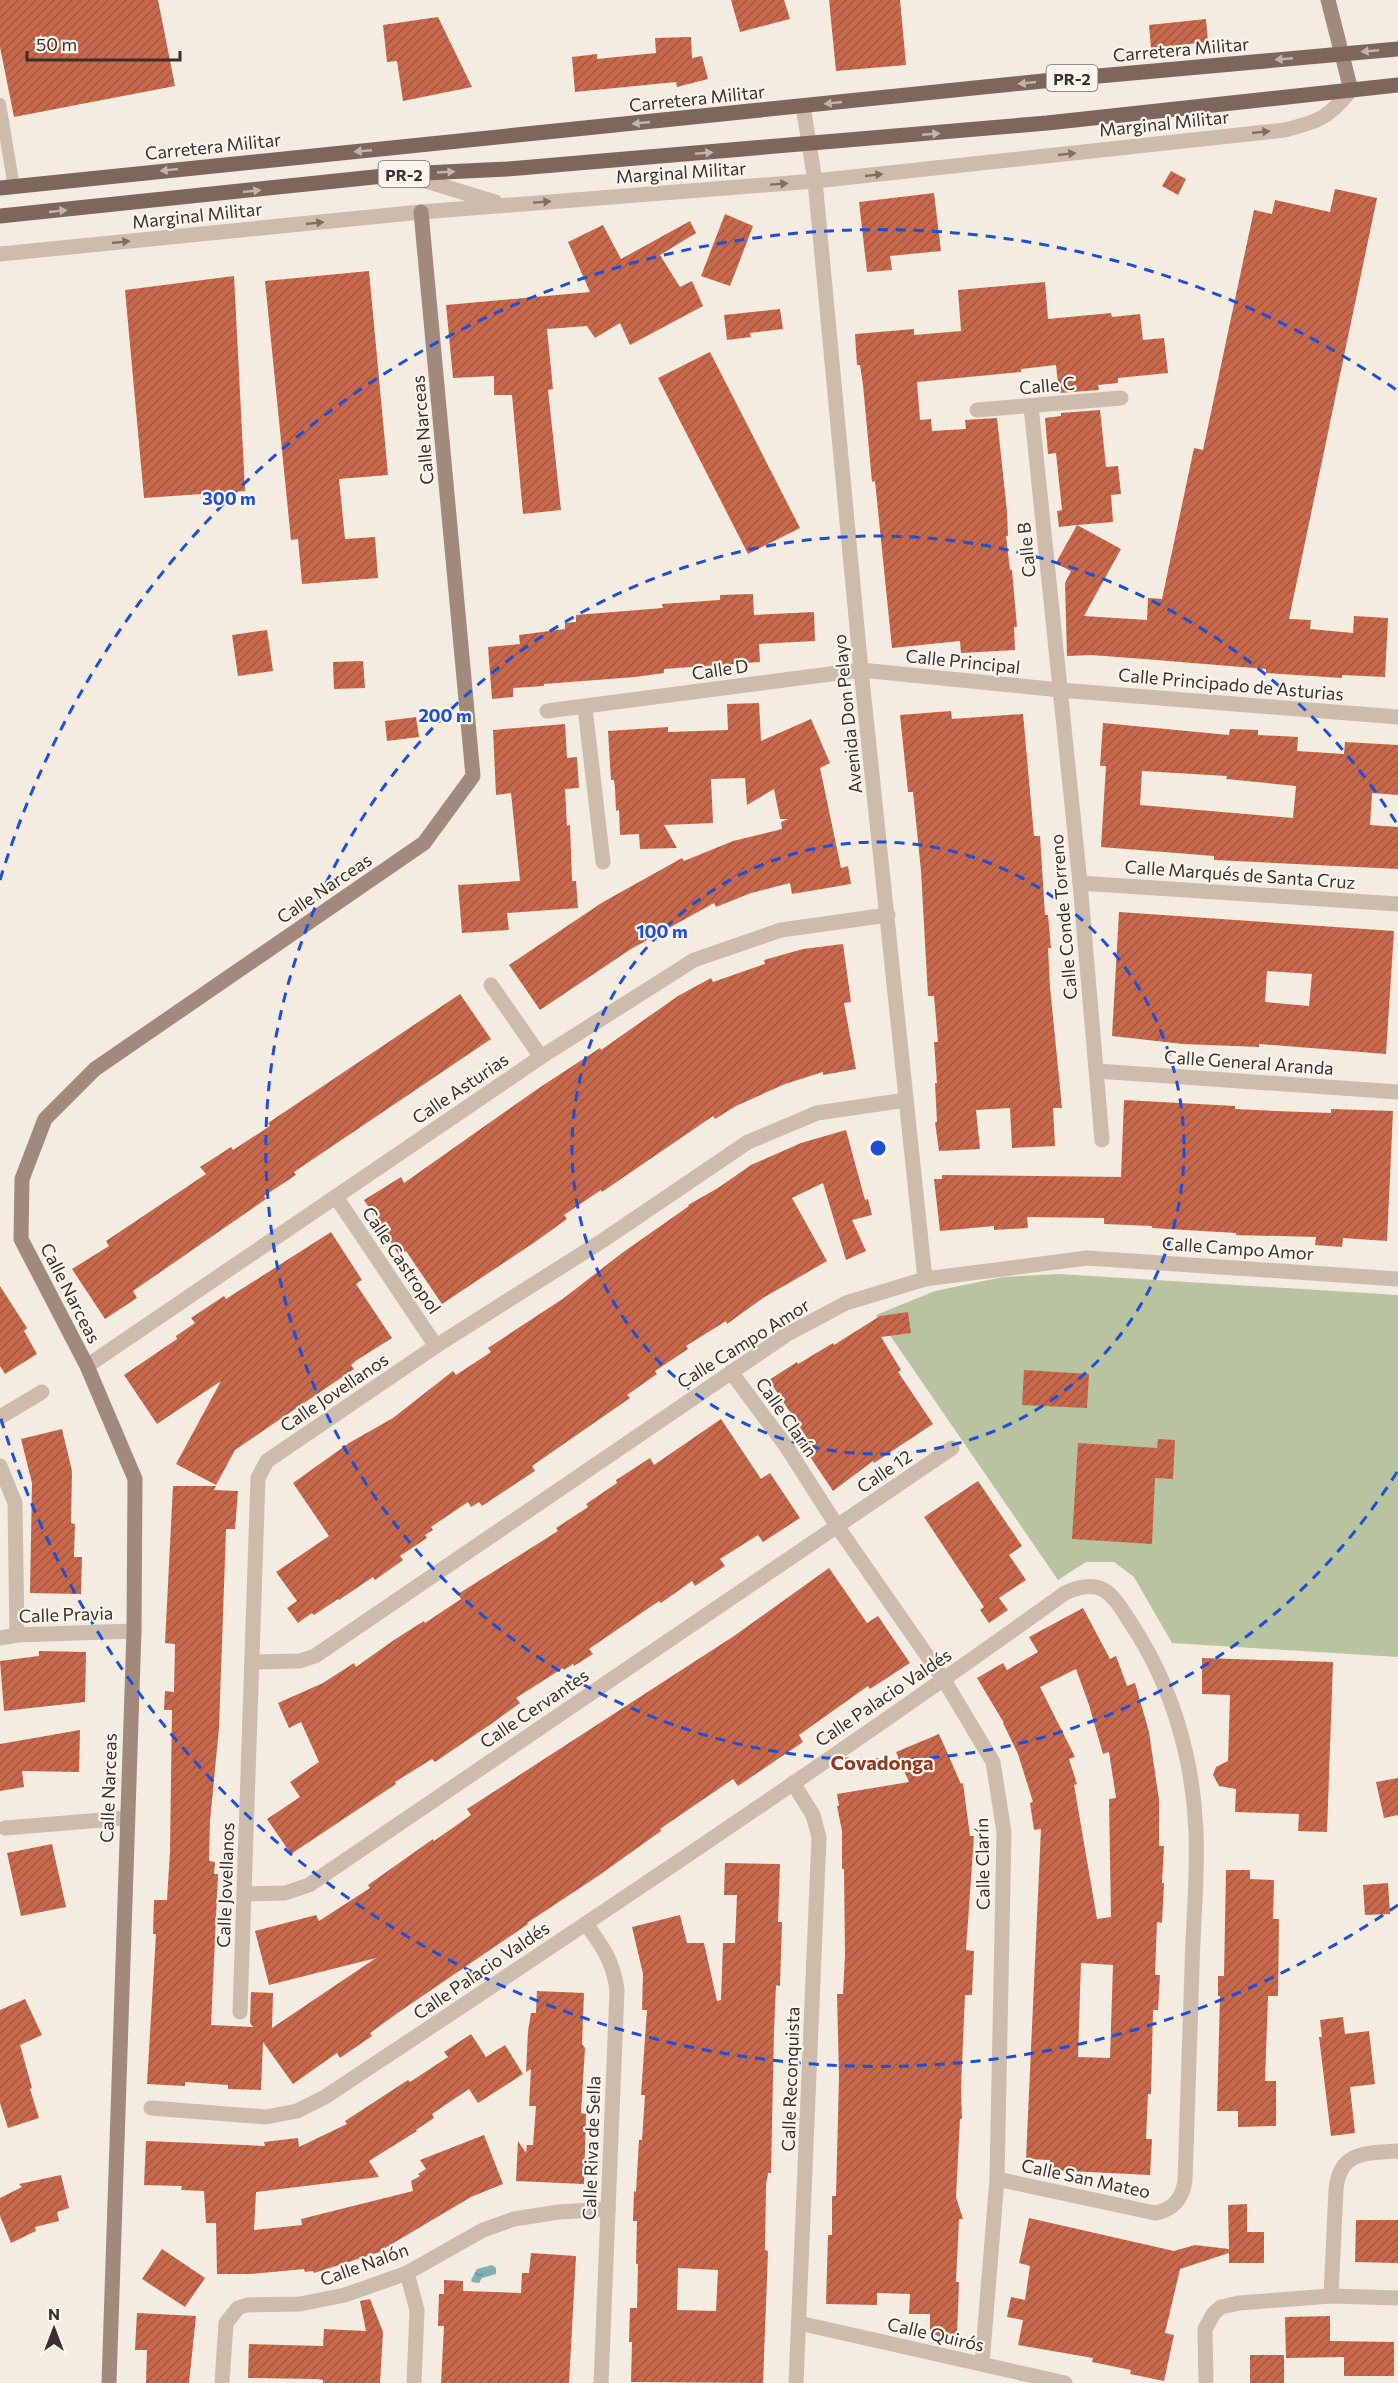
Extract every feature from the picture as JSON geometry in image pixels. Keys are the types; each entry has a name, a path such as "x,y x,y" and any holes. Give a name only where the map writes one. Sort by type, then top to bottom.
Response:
{"main road":[{"name":"Carretera Militar","path":"7,187 803,106 1398,49"},
{"name":"PR-2","path":"0,216 403,174 507,169 810,145 1047,123 1398,85"}],"street":[{"path":"1328,0 1351,90"},
{"name":"Marginal Militar","path":"0,254 421,212 815,181 1285,130 1314,123 1334,112 1351,90"},
{"name":"Avenida Don Pelayo","path":"803,106 815,181 861,670 925,1279"},
{"path":"403,174 505,205"},
{"name":"Calle Narceas","path":"109,2383 134,1631 135,1479 87,1366 21,1239 22,1179 45,1119 95,1069 424,843 473,776 421,212"},
{"name":"Calle C","path":"977,410 1121,398"},
{"name":"Calle B","path":"1031,406 1060,690"},
{"name":"Calle Principal","path":"861,670 1060,690"},
{"name":"Calle D","path":"547,711 585,708 861,670"},
{"name":"Calle Principado de Asturias","path":"1060,690 1398,717"},
{"name":"Calle Conde Torreno","path":"1060,690 1080,883 1102,1140"},
{"path":"585,708 603,862"},
{"name":"Calle Marqués de Santa Cruz","path":"1080,883 1398,904"},
{"name":"Calle Asturias","path":"87,1366 541,1057 694,960 780,930 888,915"},
{"path":"491,985 541,1057"},
{"name":"Calle General Aranda","path":"1097,1071 1398,1092"},
{"name":"Calle Jovellanos","path":"240,2012 258,1478 261,1469 267,1461 436,1346 602,1241 748,1142 817,1113 906,1100"},
{"name":"Calle Castropol","path":"336,1197 436,1346"},
{"name":"Calle Campo Amor","path":"252,1662 300,1661 315,1656 786,1335 846,1303 925,1279 1087,1258 1398,1279"},
{"name":"Calle Clarín","path":"731,1372 786,1446 837,1526 944,1680 993,1762 1004,1832 997,2179 982,2364"},
{"path":"0,1417 42,1392"},
{"name":"Calle 12","path":"837,1526 952,1448"},
{"path":"0,1466 15,1503 17,1635"},
{"name":"Calle Cervantes","path":"244,1894 285,1893 309,1885 837,1526"},
{"name":"Calle Palacio Valdés","path":"151,2109 266,2117 297,2111 325,2097 586,1924 944,1680 1065,1593 1083,1587 1101,1588 1112,1594 1150,1653 1174,1707 1188,1761 1196,1831 1185,2181"},
{"name":"Calle Pravia","path":"0,1638 17,1635 134,1631"},
{"name":"Calle Reconquista","path":"793,1783 813,1815 819,1836 796,2383"},
{"path":"5,1828 126,1818"},
{"name":"Calle Riva de Sella","path":"586,1924 603,1947 614,1968 617,1990 601,2383"},
{"path":"1331,2296 1336,2190 1341,2168 1359,2154 1398,2151"},
{"name":"Calle San Mateo","path":"997,2179 1155,2213 1173,2206 1183,2191 1185,2181"},
{"name":"Calle Nalón","path":"222,2383 226,2323 238,2308 247,2305 323,2301 407,2273 483,2230 514,2219 559,2212 608,2210"},
{"path":"407,2273 417,2310 414,2383"},
{"path":"1206,2383 1205,2329 1214,2313 1221,2307 1239,2303 1331,2296 1398,2298"},
{"name":"Calle Quirós","path":"799,2323 1065,2383"}],"lane":[{"path":"0,104 7,187"}],"green space":[{"path":"1059,1274 1398,1295 1398,1657 1172,1643 1134,1577 1114,1562 1086,1562 1058,1580 876,1315 935,1291 1003,1277"}],"water":[{"path":"492,2265 496,2268 496,2274 482,2278 479,2283 472,2282 477,2269"}],"building":[{"path":"0,0 158,0 175,86 14,117 0,47"},
{"path":"731,0 784,0 790,19 740,32"},
{"path":"829,0 900,0 906,65 836,71"},
{"path":"438,17 472,87 403,101 397,61 387,62 383,25"},
{"path":"1206,19 1208,42 1151,48 1149,25"},
{"path":"691,37 692,58 702,56 708,79 677,87 676,82 575,92 572,57 597,54 597,59 656,53 655,38"},
{"path":"1171,171 1186,179 1178,195 1162,186"},
{"path":"1335,189 1377,198 1289,619 1311,620 1310,629 1353,633 1354,616 1388,618 1385,677 1342,675 1342,678 1266,673 1266,669 1091,655 1067,656 1065,583 1071,571 1057,564 1057,561 1077,525 1121,549 1084,616 1147,620 1148,598 1162,599 1194,448 1203,450 1254,210 1272,214 1275,200 1330,212"},
{"path":"934,193 941,251 890,256 892,270 867,272 859,202"},
{"path":"725,214 753,226 730,286 701,276"},
{"path":"690,221 696,233 660,255 680,287 692,281 703,306 630,345 620,323 595,338 587,326 547,329 553,389 548,390 561,510 523,514 512,395 494,395 494,376 453,378 446,305 590,292 568,242 603,225 621,259"},
{"path":"369,271 388,475 339,479 345,539 375,537 378,578 302,584 298,539 291,540 265,281"},
{"path":"234,276 245,491 144,498 125,290"},
{"path":"1045,282 1048,319 1111,313 1112,317 1140,314 1143,340 1164,338 1168,373 1118,378 1118,383 1098,385 1099,390 1059,393 1056,365 1021,369 1021,372 917,382 920,420 931,419 932,431 966,429 965,420 997,418 1007,511 1008,536 1006,536 1010,570 1012,570 1017,627 1014,627 1015,650 961,653 960,641 892,648 875,481 872,482 863,385 860,365 857,365 855,334 914,329 914,335 961,331 958,290"},
{"path":"780,309 783,329 750,333 751,337 727,340 724,315"},
{"path":"710,352 800,528 748,554 658,378"},
{"path":"1100,410 1106,467 1118,466 1121,494 1111,495 1113,522 1059,527 1057,511 1062,510 1056,453 1048,454 1045,418 1061,416 1061,413"},
{"path":"753,594 754,615 814,612 815,641 759,644 760,662 664,669 664,673 635,677 513,688 513,697 492,699 488,647 520,644 519,635 565,629 565,623 576,622 576,615 663,608 662,604 720,600 720,595"},
{"path":"267,630 273,671 238,676 232,635"},
{"path":"363,661 365,688 334,689 333,662"},
{"path":"759,703 761,741 811,719 830,763 820,768 841,868 848,866 851,884 792,894 790,883 751,893 716,907 714,903 631,949 540,1010 509,965 603,902 682,858 684,861 733,841 782,829 781,822 788,819 780,819 774,789 747,805 745,778 711,779 713,823 664,825 677,848 640,849 639,834 620,835 619,810 616,811 614,780 611,780 608,731 668,727 668,732 728,730 727,704"},
{"path":"951,711 952,719 1023,714 1034,836 1040,836 1045,915 1048,915 1051,948 1048,948 1050,987 1062,1108 1053,1108 1055,1146 1012,1148 1010,1108 976,1110 980,1149 939,1151 935,1122 937,1122 935,1083 937,1083 934,1042 938,1042 934,996 928,996 921,871 913,792 908,792 900,715"},
{"path":"416,717 419,737 387,741 385,721"},
{"path":"1103,723 1229,735 1230,729 1258,730 1258,735 1298,737 1297,751 1344,754 1345,742 1398,745 1398,795 1372,793 1370,825 1398,827 1398,869 1214,860 1214,856 1101,847 1106,766 1100,766","holes":["1142,771 1227,776 1226,779 1296,786 1293,818 1140,805"]},
{"path":"565,724 567,758 577,757 579,788 565,789 567,826 570,825 572,881 576,881 578,908 507,913 509,930 462,933 458,885 520,881 511,793 496,795 493,730"},
{"path":"1119,912 1394,931 1386,1054 1259,1044 1259,1047 1183,1044 1112,1036","holes":["1267,971 1312,974 1309,1006 1265,1002"]},
{"path":"843,944 851,1002 844,1003 856,1069 823,1075 823,1072 785,1084 736,1106 715,1119 713,1116 602,1192 601,1190 564,1215 567,1219 442,1304 406,1251 399,1255 364,1200 401,1177 404,1183 536,1090 600,1048 601,1050 678,996 711,978 713,982 765,964 764,960 803,949"},
{"path":"460,994 491,1039 294,1172 296,1175 264,1196 266,1199 133,1291 137,1298 105,1319 72,1269 109,1246 106,1241 206,1174 200,1167 231,1147 233,1150 270,1126 268,1123"},
{"path":"1124,1100 1235,1106 1235,1109 1276,1111 1331,1113 1331,1109 1393,1111 1387,1241 1343,1238 1342,1247 1315,1245 1316,1237 1236,1235 1236,1233 1152,1228 1152,1226 1104,1224 1104,1218 1027,1217 1028,1228 994,1230 994,1226 940,1231 934,1179 942,1179 942,1175 1121,1177"},
{"path":"846,1130 865,1200 868,1199 872,1215 852,1220 866,1251 846,1260 823,1183 792,1198 827,1261 763,1298 727,1324 726,1321 686,1346 688,1349 655,1371 657,1374 627,1395 630,1398 532,1466 535,1471 482,1506 479,1502 471,1507 468,1502 431,1527 433,1530 425,1535 427,1538 400,1556 403,1560 375,1580 373,1577 339,1600 314,1615 312,1613 298,1623 287,1608 297,1601 276,1572 329,1536 293,1483 349,1443 393,1418 453,1371 456,1375 491,1352 488,1348 564,1298 688,1205 751,1165 801,1143"},
{"path":"331,1232 362,1280 356,1284 392,1338 357,1360 351,1365 354,1369 235,1450 216,1485 176,1464 221,1381 157,1424 124,1375 177,1339 176,1336 195,1323 191,1318 224,1296 226,1299"},
{"path":"0,1286 27,1328 24,1331 37,1354 5,1374 0,1366"},
{"path":"908,1312 911,1333 881,1337 901,1370 898,1372 933,1424 874,1463 873,1461 833,1491 800,1442 807,1438 769,1380 797,1362 798,1364 833,1343 834,1345 880,1316"},
{"path":"1024,1370 1089,1374 1087,1408 1022,1405"},
{"path":"721,1419 761,1479 770,1473 800,1518 763,1542 758,1535 720,1559 725,1566 695,1586 692,1581 661,1603 659,1601 589,1649 593,1654 574,1666 573,1664 564,1670 563,1668 516,1698 520,1703 494,1722 435,1762 432,1759 395,1782 396,1784 291,1854 267,1819 300,1797 290,1782 319,1762 301,1722 289,1728 278,1703 323,1683 354,1663 356,1667 394,1640 424,1621 425,1623 461,1599 458,1594 558,1531 556,1528 588,1507 586,1504 617,1483 616,1480 650,1458 654,1465"},
{"path":"62,1429 72,1471 71,1523 75,1524 74,1557 82,1557 81,1594 30,1593 32,1483 21,1439"},
{"path":"1158,1439 1175,1440 1173,1479 1155,1478 1152,1544 1072,1539 1078,1443 1157,1448"},
{"path":"978,1481 1022,1546 1009,1555 1026,1580 999,1598 1008,1610 989,1623 980,1610 984,1607 924,1517"},
{"path":"173,1486 216,1486 214,1490 238,1491 235,1529 226,1529 219,1728 210,1821 209,1861 215,1862 214,1874 218,1874 211,2025 253,2027 250,2023 251,1992 273,1993 272,2028 376,1958 269,1985 255,1931 316,1915 319,1921 370,1888 368,1885 471,1815 467,1809 734,1636 829,1568 867,1623 878,1616 910,1663 870,1689 868,1686 799,1735 803,1742 738,1786 733,1779 660,1829 661,1831 598,1876 399,2012 370,2033 372,2036 340,2058 337,2053 293,2084 263,2042 261,2090 228,2089 228,2085 185,2082 185,2086 147,2084 156,1934 153,1934 154,1900 167,1900 170,1852 172,1710 164,1710 165,1691 174,1692 175,1644 165,1643"},
{"path":"1083,1608 1110,1659 1116,1656 1127,1686 1135,1683 1149,1732 1159,1800 1159,1846 1164,1846 1162,1923 1157,1922 1155,1975 1160,1975 1158,2010 1153,2010 1151,2094 1148,2094 1146,2139 1152,2139 1150,2175 1049,2170 1050,2160 1026,2159 1041,1829 1034,1830 1030,1803 1033,1802 1018,1754 1004,1723 977,1678 1003,1663 1007,1670 1038,1652 1029,1637","holes":["1076,1669 1103,1754 1109,1752 1116,1798 1109,1799 1111,1917 1097,1919 1074,1785 1077,1784 1069,1759 1075,1757 1040,1687","1081,1963 1113,1965 1110,2058 1078,2057"]},
{"path":"39,1651 86,1652 85,1702 4,1711 0,1661 39,1656"},
{"path":"1202,1658 1333,1662 1327,1832 1298,1831 1299,1814 1235,1812 1236,1789 1219,1786 1213,1775 1216,1767 1228,1761 1230,1695 1202,1694"},
{"path":"80,1730 79,1772 22,1771 24,1787 0,1791 0,1744"},
{"path":"939,1734 961,1784 963,1783 970,1836 974,1836 966,1950 974,1951 972,1995 965,1995 962,2119 960,2119 956,2197 963,2219 959,2219 956,2282 959,2282 957,2334 954,2334 953,2341 930,2333 930,2314 909,2314 910,2294 877,2293 877,2305 826,2304 828,2235 832,2235 832,2196 836,2196 839,2076 837,1994 843,1994 845,1955 844,1869 842,1869 842,1831 837,1794 909,1782 896,1752"},
{"path":"1398,1778 1398,1815 1384,1818 1376,1782"},
{"path":"52,1844 66,1907 21,1916 7,1853"},
{"path":"725,1863 780,1864 778,1922 782,1922 780,1986 776,1985 771,2173 768,2173 766,2185 765,2250 768,2251 763,2383 631,2382 630,2308 637,2308 638,2264 636,2264 637,2221 633,2221 634,2191 636,2192 639,2140 642,2140 645,2095 641,2095 647,2010 642,2010 643,1974 632,1927 680,1915 687,1943 704,1943 717,2001 721,2000 723,1943 735,1943 737,1895 724,1895","holes":["678,2268 718,2270 716,2311 677,2310"]},
{"path":"1226,1870 1250,1870 1250,1879 1274,1880 1273,1919 1279,1919 1278,1996 1268,1996 1265,2081 1276,2081 1276,2126 1238,2127 1238,2111 1217,2111 1220,1996 1218,1996 1218,1976 1224,1976"},
{"path":"1388,1883 1390,1914 1365,1915 1363,1885"},
{"path":"537,1991 584,1993 582,2044 585,2048 581,2113 586,2114 584,2184 516,2181 518,2141 526,2153 527,2145 533,2145 536,2106 529,2106 531,2069 526,2072 528,2031 531,2013 536,2013"},
{"path":"25,1999 42,2035 20,2045 39,2118 8,2128 0,2103 0,2010"},
{"path":"1343,2017 1345,2034 1369,2031 1375,2084 1350,2087 1355,2133 1331,2136 1319,2037 1322,2037 1320,2020"},
{"path":"471,2034 486,2057 505,2045 523,2074 478,2103 469,2089 432,2114 434,2118 417,2131 369,2161 379,2177 256,2192 254,2230 302,2225 301,2219 413,2191 411,2181 426,2169 420,2160 484,2135 503,2184 471,2197 385,2248 386,2250 314,2273 313,2271 305,2272 304,2269 251,2274 217,2274 216,2223 206,2223 204,2191 181,2190 182,2186 144,2185 146,2141 265,2146 264,2142 298,2138 299,2147 347,2124 345,2121 448,2057 444,2052"},
{"path":"61,2175 69,2208 57,2212 59,2221 35,2227 36,2231 11,2243 0,2216 0,2198 22,2187 19,2184"},
{"path":"1247,2204 1247,2232 1264,2232 1264,2263 1229,2263 1229,2253 1180,2269 1165,2333 1174,2335 1164,2381 1130,2374 1131,2370 1092,2362 1093,2358 1018,2345 1023,2320 1007,2317 1011,2297 1025,2300 1030,2266 1019,2263 1029,2218 1174,2251 1195,2245 1229,2249 1228,2205"},
{"path":"1356,2220 1398,2220 1398,2263 1355,2262"},
{"path":"162,2249 205,2278 185,2307 142,2279"},
{"path":"531,2253 576,2256 569,2383 441,2383 444,2326 438,2326 439,2294 444,2294 444,2280 463,2281 463,2291 521,2293 522,2273 529,2273"},
{"path":"370,2299 383,2332 380,2383 323,2383 323,2380 317,2379 248,2378 249,2344 323,2346 324,2329 366,2331 360,2301"},
{"path":"137,2313 196,2316 189,2383 146,2383 147,2350 135,2350"},
{"path":"1330,2316 1330,2341 1394,2342 1394,2376 1344,2376 1344,2357 1286,2358 1285,2317"},
{"path":"1250,2355 1284,2355 1284,2383 1250,2383"}],"district":[{"name":"Covadonga","path":"882,1762"}]}
